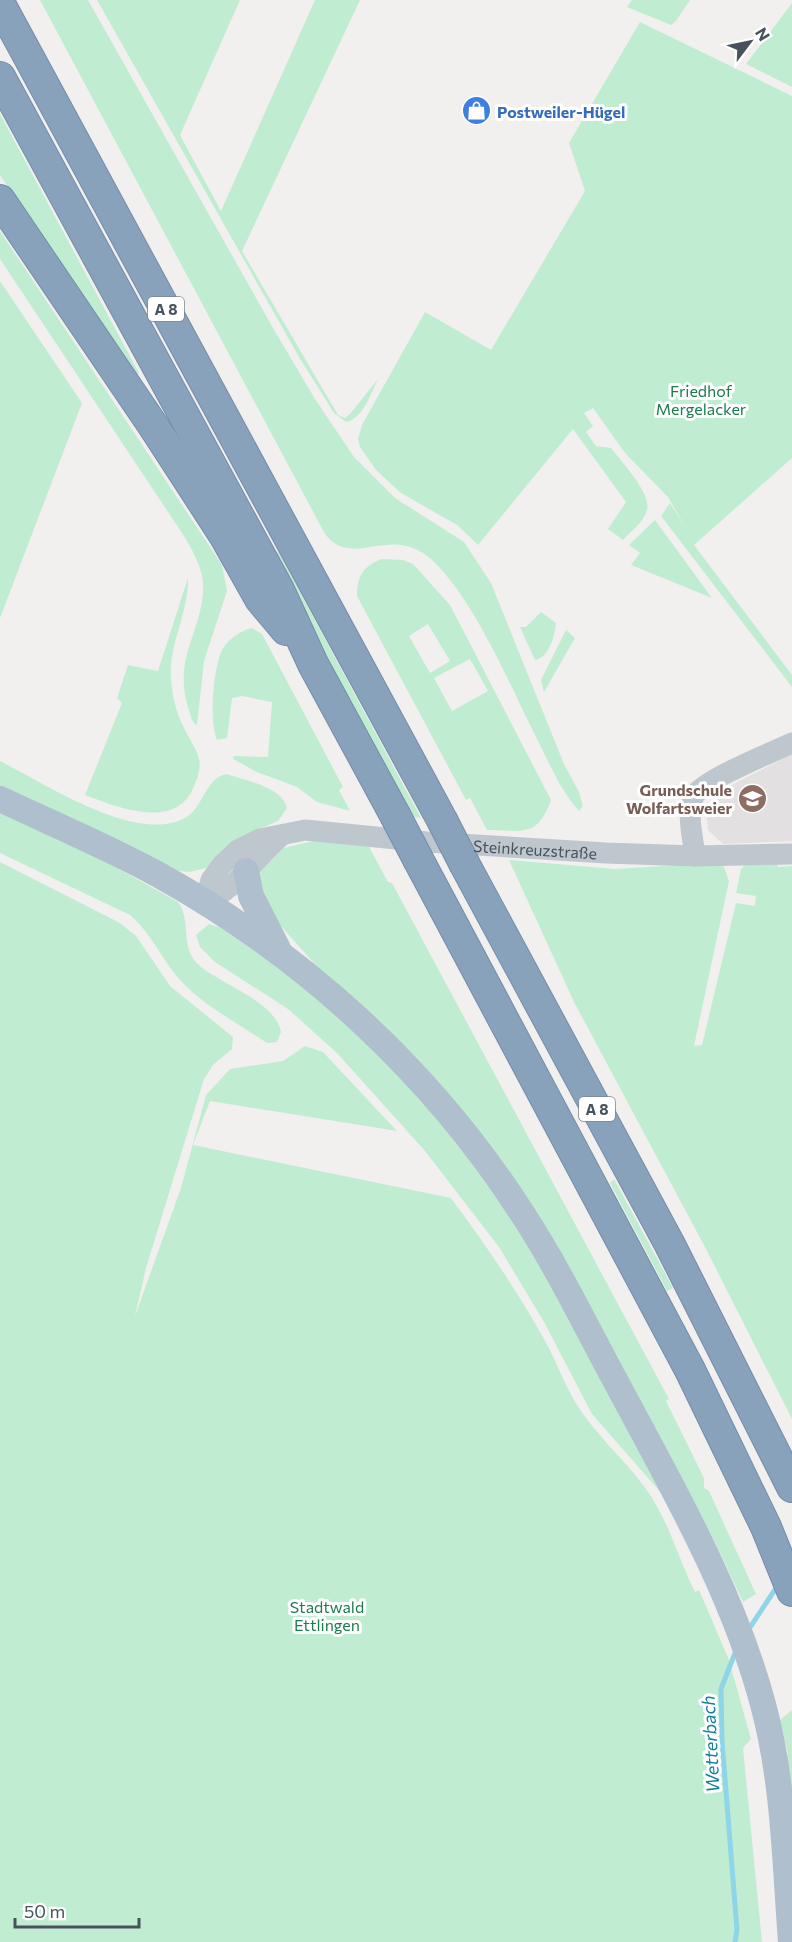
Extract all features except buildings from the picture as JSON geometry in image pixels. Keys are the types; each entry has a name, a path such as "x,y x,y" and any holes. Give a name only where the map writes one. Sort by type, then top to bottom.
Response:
{"highway":[{"name":"A 8","path":"6,0 20,37"},
{"name":"A 8","path":"0,4 20,37 690,1283 792,1487"},
{"name":"A 8","path":"0,76 279,590 313,664 707,1404 766,1527 792,1591"},
{"name":"A 8","path":"0,201 154,427 224,535 260,599 313,664"}],"main road":[{"path":"0,799 129,860 204,903 281,955 340,1002 393,1051 458,1124 504,1186 572,1297 740,1630 752,1665 772,1747 782,1816 791,1942"},
{"path":"246,871 251,896 281,955"}],"street":[{"path":"695,856 691,810 695,794 709,782 792,743"},
{"name":"Steinkreuzstraße","path":"204,903 211,880 222,865 238,850 260,839 280,837 299,831 319,830 470,844 695,856 792,854"},
{"path":"204,903 228,891 280,837"}],"shaded area":[{"name":"Grundschule Wolfartsweier","path":"792,754 792,841 723,844 708,830 706,807 722,790"}],"green space":[{"path":"40,0 88,0 273,328 315,399 354,457 395,498 464,542 491,583 564,764 579,792 583,806 579,811 556,777 491,646 448,577 432,560 417,549 402,545 348,548 336,544 325,534"},
{"path":"97,0 240,0 180,135 221,211 315,0 360,0 242,251 338,415 345,418 350,414 378,379 366,405 352,420 346,422 334,413 299,357"},
{"path":"632,0 690,0 671,25 627,7"},
{"path":"792,3 792,87 746,64"},
{"name":"Friedhof Mergelacker","path":"640,22 792,96 792,458 694,545 792,675 792,687 661,516 670,503 685,527 668,497 625,453 593,408 584,413 593,426 586,432 596,446 611,448 635,478 647,503 647,510 643,518 623,540 608,529 626,502 573,429 478,545 457,525 401,493 376,470 360,447 358,439 362,425 425,312 491,350 585,191 569,143"},
{"path":"0,114 139,373 135,376 0,175"},
{"path":"0,231 222,565 227,591 204,661 197,725 192,721 189,710 184,674 186,658 202,600 203,583 199,564 184,536 0,259"},
{"path":"0,281 82,403 0,618"},
{"path":"655,520 712,598 631,565 640,553 629,545"},
{"path":"277,551 421,818 414,817 409,810 272,557"},
{"path":"382,559 403,560 413,564 450,605 551,800 546,812 534,827 519,831 487,830 470,798 466,800 357,596 362,573 370,565","holes":["428,624 450,661 430,673 409,636","470,659 488,691 452,711 434,678"]},
{"path":"188,578 185,603 173,652 171,677 177,711 199,759 199,772 194,786 186,800 175,808 161,812 130,810 85,795 122,703 117,698 128,665 158,671"},
{"path":"541,612 556,623 548,651 535,660 520,627 526,627"},
{"path":"252,628 262,634 343,787 339,790 350,811 317,802 297,787 257,772 233,759 234,756 268,757 272,702 242,696 232,698 227,738 217,740 213,708 214,682 219,659 224,646 231,639"},
{"path":"566,630 575,638 544,692 541,680"},
{"path":"0,761 90,807 115,817 140,823 163,824 183,819 195,808 213,782 226,774 271,790 284,801 287,808 278,821 257,830 206,868 190,872 179,871 0,790"},
{"path":"0,810 83,849 178,902 185,918 187,943 193,959 269,1012 277,1021 281,1032 277,1042 267,1043 211,1007 190,990 174,973 145,930 130,915 0,853"},
{"path":"318,840 368,845 388,882 392,883 669,1399 666,1401 704,1478 704,1488 709,1491 756,1594 743,1602 715,1542 598,1325 331,982 261,904 256,876 283,848"},
{"path":"509,860 615,869 714,863 724,867 729,881 694,1046 702,1045 736,903 755,906 756,896 736,893 741,869 745,865 777,863 778,867 792,866 792,1419 706,1249 574,1002"},
{"name":"Stadtwald Ettlingen","path":"0,862 120,923 136,936 170,986 233,1037 232,1049 213,1065 204,1079 146,1268 135,1316 181,1188 206,1095 230,1069 283,1061 305,1046 323,1052 397,1131 210,1101 193,1145 451,1198 476,1232 533,1320 577,1405 593,1427 638,1478 654,1501 695,1592 699,1590 729,1660 751,1739 743,1748 762,1942 0,1942"},
{"path":"209,924 227,930 313,991 424,1097 518,1222 662,1494 592,1414 544,1322 499,1247 425,1151 337,1053 288,1009 215,962 200,947 196,935"},
{"path":"614,1179 673,1288 667,1291 610,1183"},
{"path":"792,1710 792,1838 785,1755 788,1754 780,1720"}],"waterway":[{"name":"Wetterbach","path":"747,1632 778,1585"},
{"name":"Wetterbach","path":"735,1942 737,1930 722,1741 721,1689 737,1648"}],"place":[{"name":"Postweiler-Hügel","path":"476,111"},
{"name":"Grundschule Wolfartsweier","path":"753,798"}]}
